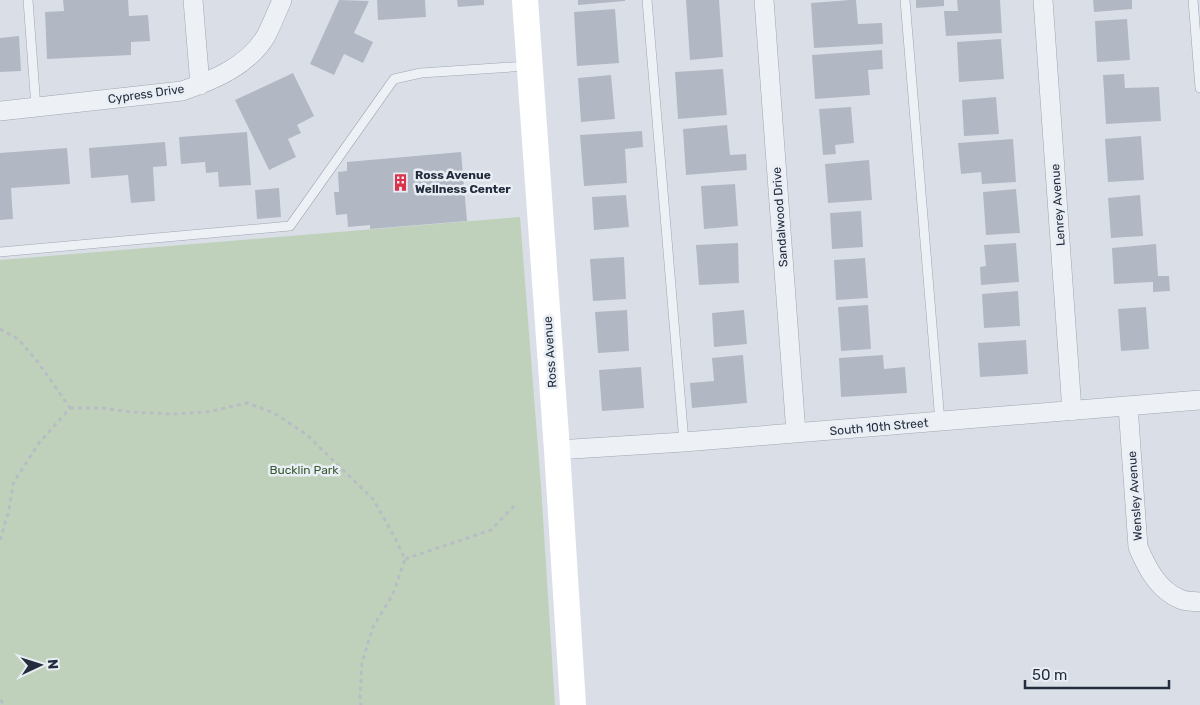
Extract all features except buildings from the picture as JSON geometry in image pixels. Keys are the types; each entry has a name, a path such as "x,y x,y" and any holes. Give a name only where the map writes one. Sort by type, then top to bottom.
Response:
{"street":[{"path":"193,0 200,84"},
{"name":"Cypress Drive","path":"0,111 182,91 226,74 246,59 265,37 282,0"},
{"name":"Ross Avenue","path":"525,0 573,705"},
{"name":"Sandalwood Drive","path":"764,0 796,433"},
{"name":"Lenrey Avenue","path":"1043,0 1072,411"},
{"name":"South 10th Street","path":"557,450 684,442 1200,400"},
{"name":"Wensley Avenue","path":"1128,406 1138,548 1146,567 1168,593 1182,600 1200,602"}],"lane":[{"path":"28,0 36,108"},
{"path":"647,0 684,442"},
{"path":"905,0 940,422"},
{"path":"1193,0 1200,88"},
{"path":"0,252 290,226 394,78 420,74 530,66"}],"path":[{"path":"0,329 18,339 38,362 70,408"},
{"path":"0,540 9,510 13,484 39,443 70,408 100,408 172,414 208,412 247,402 274,413 306,434 373,499 405,559 393,594 373,627 362,662 361,705"},
{"path":"405,559 491,530 517,503"},
{"path":"0,700 5,705"}],"green space":[{"name":"Bucklin Park","path":"520,217 541,486 555,705 0,705 0,260"}],"place":[{"name":"Ross Avenue Wellness Center","path":"401,182"}]}
